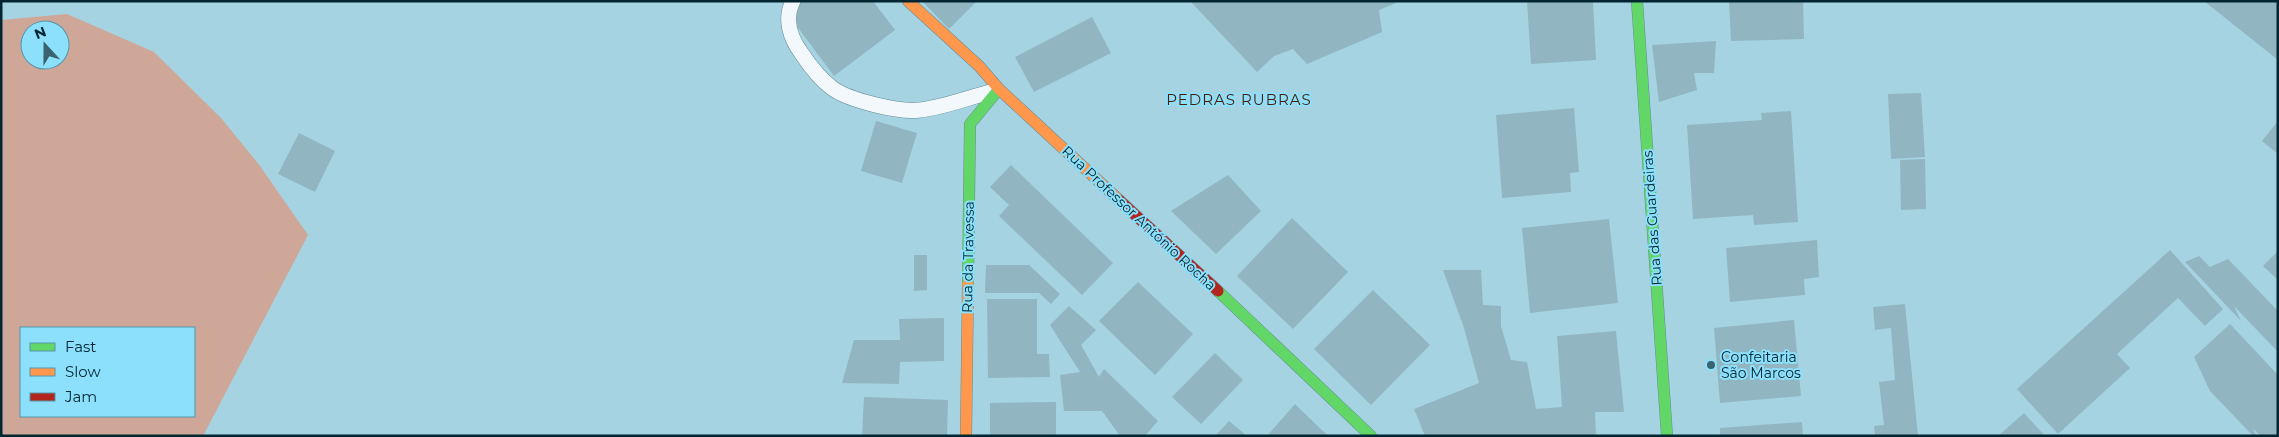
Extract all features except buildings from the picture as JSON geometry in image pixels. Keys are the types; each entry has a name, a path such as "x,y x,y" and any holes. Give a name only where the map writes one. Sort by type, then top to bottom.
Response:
{"street":[{"name":"Rua Professor António Rocha","path":"908,1 979,66 999,89 1217,290 1371,436"},
{"name":"Rua das Guardeiras","path":"1637,1 1668,436"},
{"name":"Rua da Travessa","path":"966,436 970,124 999,89"}],"lane":[{"path":"793,1 787,13 793,42 811,67 833,88 853,97 871,103 919,110 999,89"}],"shaded area":[{"path":"67,14 154,52 221,118 260,166 308,235 203,436 1,436 1,20"}],"traffic: fast":[{"path":"1637,1 1667,436"},
{"path":"968,284 970,124 999,89"},
{"path":"1218,291 1371,436"}],"traffic: slow":[{"path":"908,1 979,66 999,89 1119,200"},
{"path":"966,436 968,284"}],"traffic: jam":[{"path":"1119,200 1218,291"}],"place":[{"name":"Confeitaria São Marcos","path":"1711,365"}],"district":[{"name":"PEDRAS RUBRAS","path":"1239,99"}]}
